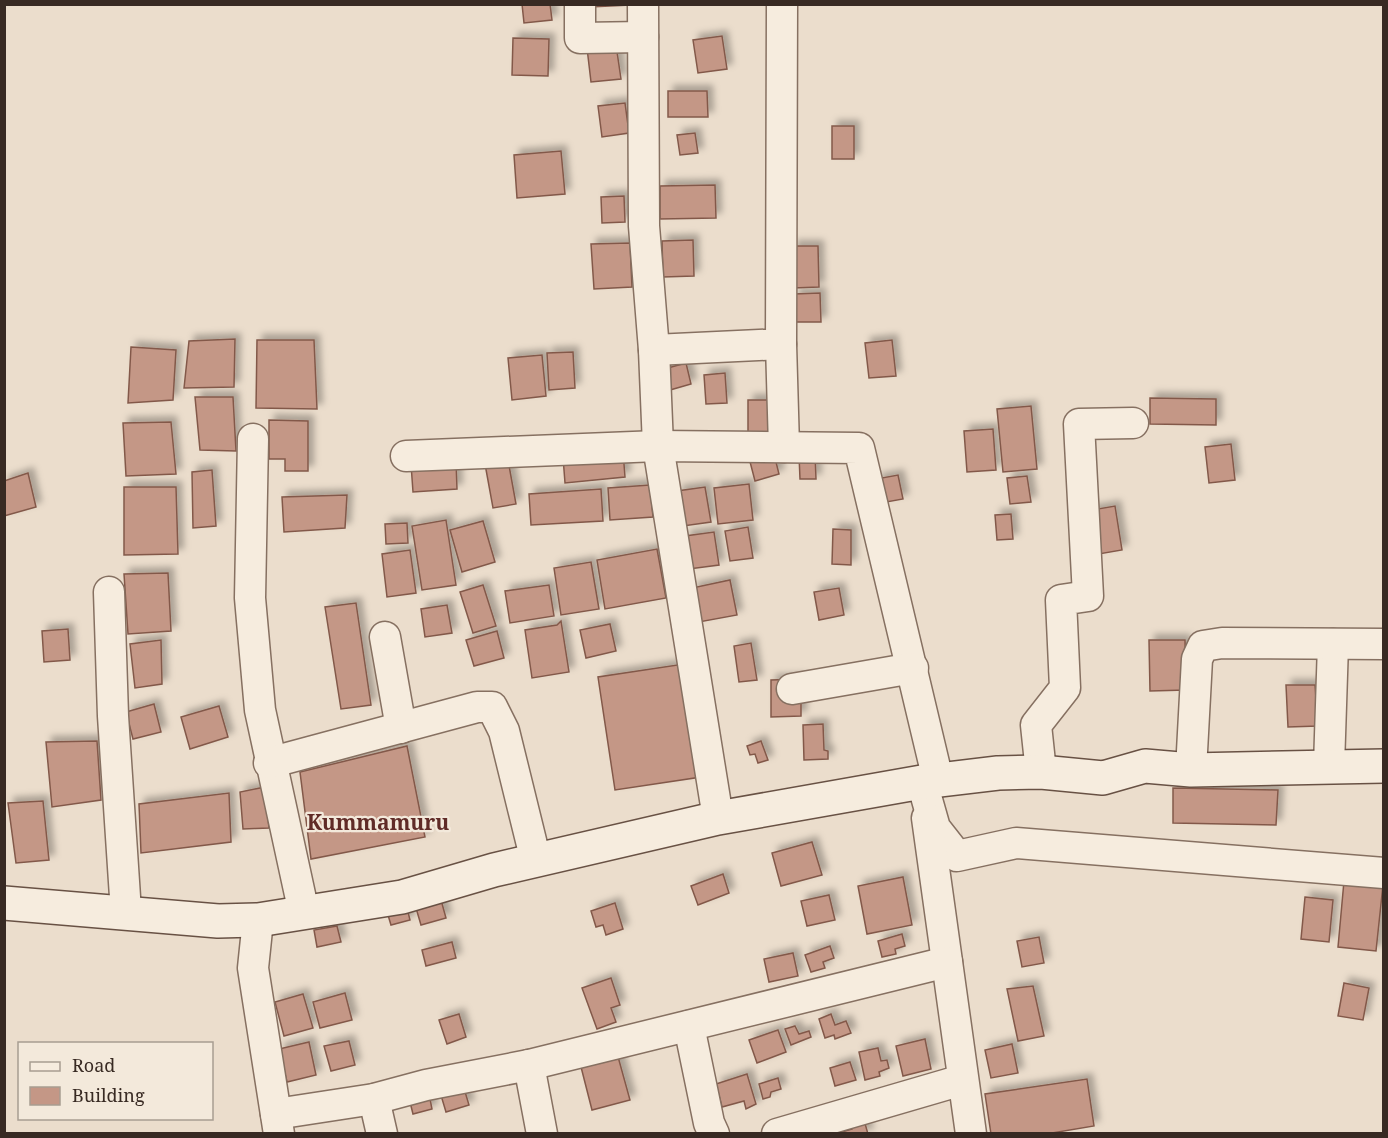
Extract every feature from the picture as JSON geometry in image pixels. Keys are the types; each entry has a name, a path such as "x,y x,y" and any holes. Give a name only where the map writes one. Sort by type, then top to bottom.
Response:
{"main road":[{"path":"4,903 218,921 258,920 402,897 536,861 718,818 930,781 1041,772 1103,778 1145,766 1191,770 1383,766"}],"street":[{"path":"580,4 580,38 643,37"},
{"path":"643,4 644,226 654,350 658,446 718,818"},
{"path":"782,4 783,447"},
{"path":"654,350 781,344"},
{"path":"1041,772 1036,725 1065,688 1061,600 1088,596 1079,424 1133,423"},
{"path":"254,439 250,598 260,710 269,763 304,913"},
{"path":"406,456 658,446 859,448 913,668 935,828 957,856 1016,843 1383,873"},
{"path":"109,592 126,912"},
{"path":"385,637 401,728"},
{"path":"1191,770 1197,659 1203,646 1222,643 1383,644"},
{"path":"1329,766 1333,644"},
{"path":"792,689 913,668"},
{"path":"269,763 477,707 492,707 504,731 536,861"},
{"path":"930,781 947,962 971,1134"},
{"path":"258,920 253,968 277,1124 426,1085 529,1065 947,962"},
{"path":"689,1026 709,1123 714,1134"},
{"path":"529,1065 542,1134"},
{"path":"777,1134 962,1080"},
{"path":"374,1099 382,1134"}],"building":[{"path":"522,4 550,4 552,20 524,23"},
{"path":"590,4 630,4 630,5 590,7"},
{"path":"722,36 727,69 698,73 693,40"},
{"path":"513,38 549,39 548,76 512,75"},
{"path":"616,45 621,79 591,82 587,48"},
{"path":"668,91 707,91 708,117 668,117"},
{"path":"625,103 629,133 602,137 598,106"},
{"path":"832,126 854,126 854,159 832,159"},
{"path":"695,133 698,153 680,155 677,135"},
{"path":"561,151 565,194 517,198 514,155"},
{"path":"715,185 716,218 660,219 660,186"},
{"path":"624,196 625,222 602,223 601,197"},
{"path":"693,240 694,276 663,277 662,241"},
{"path":"630,243 632,287 594,289 591,244"},
{"path":"792,246 818,246 819,287 793,288"},
{"path":"820,293 821,322 794,322 794,294"},
{"path":"235,339 234,387 184,388 189,341"},
{"path":"257,340 314,340 317,409 256,408"},
{"path":"892,340 896,376 869,378 865,343"},
{"path":"131,347 176,350 173,400 128,403"},
{"path":"573,352 575,388 549,390 547,353"},
{"path":"542,355 546,396 512,400 508,358"},
{"path":"686,363 691,384 670,390 664,369"},
{"path":"725,373 727,403 706,404 704,375"},
{"path":"195,397 233,397 236,451 200,450"},
{"path":"1150,398 1216,399 1216,425 1150,424"},
{"path":"748,400 770,400 771,438 748,437"},
{"path":"1031,406 1037,469 1003,472 997,409"},
{"path":"269,420 308,421 308,471 285,471 285,459 269,459"},
{"path":"171,422 176,474 126,476 123,423"},
{"path":"993,429 996,470 967,472 964,431"},
{"path":"1231,444 1235,480 1209,483 1205,447"},
{"path":"623,451 625,477 565,483 563,457"},
{"path":"748,454 774,454 779,474 755,481"},
{"path":"815,454 816,479 800,479 799,455"},
{"path":"508,460 516,504 493,508 485,464"},
{"path":"456,461 457,489 413,492 411,464"},
{"path":"212,470 216,526 193,528 192,472"},
{"path":"28,473 36,507 4,516 4,481"},
{"path":"898,475 903,499 881,503 876,479"},
{"path":"1027,476 1031,502 1010,504 1007,478"},
{"path":"749,484 753,520 718,524 714,488"},
{"path":"650,485 653,517 610,520 608,488"},
{"path":"124,487 176,487 178,554 124,555"},
{"path":"705,487 711,522 683,526 677,491"},
{"path":"601,489 603,521 531,525 529,494"},
{"path":"347,495 345,528 284,532 282,497"},
{"path":"1115,506 1122,550 1093,555 1086,511"},
{"path":"1011,514 1013,539 997,540 995,515"},
{"path":"446,520 456,585 422,590 412,526"},
{"path":"483,521 495,562 462,572 450,530"},
{"path":"407,523 408,543 386,544 385,524"},
{"path":"748,527 753,558 730,561 725,531"},
{"path":"833,529 851,530 851,565 832,564"},
{"path":"714,532 719,565 689,569 685,536"},
{"path":"657,549 666,598 605,609 597,560"},
{"path":"410,550 416,593 387,597 382,554"},
{"path":"591,562 599,609 561,615 554,568"},
{"path":"168,573 171,631 128,634 124,574"},
{"path":"730,580 737,615 699,622 692,588"},
{"path":"483,585 496,626 473,633 460,592"},
{"path":"549,585 554,616 510,623 505,591"},
{"path":"839,588 844,615 819,620 814,592"},
{"path":"356,603 371,705 341,709 325,607"},
{"path":"447,605 452,633 425,637 421,609"},
{"path":"561,621 569,672 532,678 525,630 557,625"},
{"path":"610,624 616,651 586,658 580,630"},
{"path":"68,629 70,660 44,662 42,631"},
{"path":"497,631 504,658 474,666 466,640"},
{"path":"161,640 162,684 135,688 130,644"},
{"path":"1149,640 1185,640 1186,690 1150,691"},
{"path":"751,643 757,680 739,682 734,646"},
{"path":"684,664 701,777 615,790 598,677"},
{"path":"801,679 801,716 771,717 771,680"},
{"path":"1286,685 1315,685 1318,726 1288,727"},
{"path":"154,704 161,732 133,739 126,712"},
{"path":"219,706 228,737 190,749 181,717"},
{"path":"823,724 824,750 828,751 828,759 804,760 803,725"},
{"path":"97,741 101,800 52,807 46,742"},
{"path":"761,741 768,760 758,763 755,754 750,755 747,746"},
{"path":"407,746 425,837 311,859 300,772"},
{"path":"265,787 269,828 243,829 240,792"},
{"path":"1173,788 1278,790 1276,825 1173,823"},
{"path":"229,793 231,842 141,853 139,804"},
{"path":"43,801 49,860 16,863 8,803"},
{"path":"812,842 822,875 781,886 772,853"},
{"path":"723,874 729,893 698,905 691,886"},
{"path":"903,877 912,925 867,934 858,886"},
{"path":"1344,881 1383,885 1376,951 1338,947"},
{"path":"829,895 835,920 807,926 801,901"},
{"path":"1305,897 1333,900 1329,942 1301,939"},
{"path":"405,900 410,920 391,925 385,905"},
{"path":"441,900 446,918 421,925 416,908"},
{"path":"615,903 623,929 606,935 603,925 596,927 591,911"},
{"path":"337,926 341,942 317,947 314,930"},
{"path":"902,934 905,946 895,949 896,954 882,957 878,941"},
{"path":"1039,937 1044,963 1022,967 1017,941"},
{"path":"452,942 456,958 426,966 422,950"},
{"path":"830,946 834,958 823,962 825,968 811,972 805,955"},
{"path":"793,953 798,976 769,982 764,959"},
{"path":"611,978 620,1005 611,1008 616,1022 597,1029 582,988"},
{"path":"1344,983 1369,988 1363,1020 1338,1016"},
{"path":"1033,986 1044,1036 1018,1041 1007,989"},
{"path":"345,993 352,1020 320,1028 313,1002"},
{"path":"303,994 313,1028 284,1036 275,1002"},
{"path":"459,1014 466,1037 447,1044 439,1020"},
{"path":"831,1014 835,1025 846,1021 851,1033 835,1039 834,1035 825,1038 819,1019"},
{"path":"795,1026 799,1034 809,1031 811,1037 791,1045 785,1029"},
{"path":"778,1030 786,1052 757,1063 749,1040"},
{"path":"925,1039 931,1069 903,1076 896,1046"},
{"path":"349,1041 355,1065 331,1071 324,1046"},
{"path":"309,1042 316,1075 287,1082 279,1049"},
{"path":"1012,1044 1018,1073 991,1078 985,1050"},
{"path":"878,1048 881,1061 887,1060 889,1068 879,1072 880,1076 865,1080 859,1052"},
{"path":"617,1053 630,1100 592,1110 580,1063"},
{"path":"850,1062 856,1080 835,1086 830,1068"},
{"path":"747,1074 756,1104 746,1109 744,1101 722,1107 716,1084"},
{"path":"778,1078 781,1089 771,1092 770,1097 763,1099 759,1084"},
{"path":"1087,1079 1094,1126 1046,1134 991,1134 985,1094"},
{"path":"463,1085 469,1105 446,1112 440,1092"},
{"path":"428,1089 432,1109 413,1114 408,1094"},
{"path":"864,1120 868,1134 835,1134 852,1129 851,1123"}],"district":[{"name":"Kummamuru","path":"378,822"}]}
